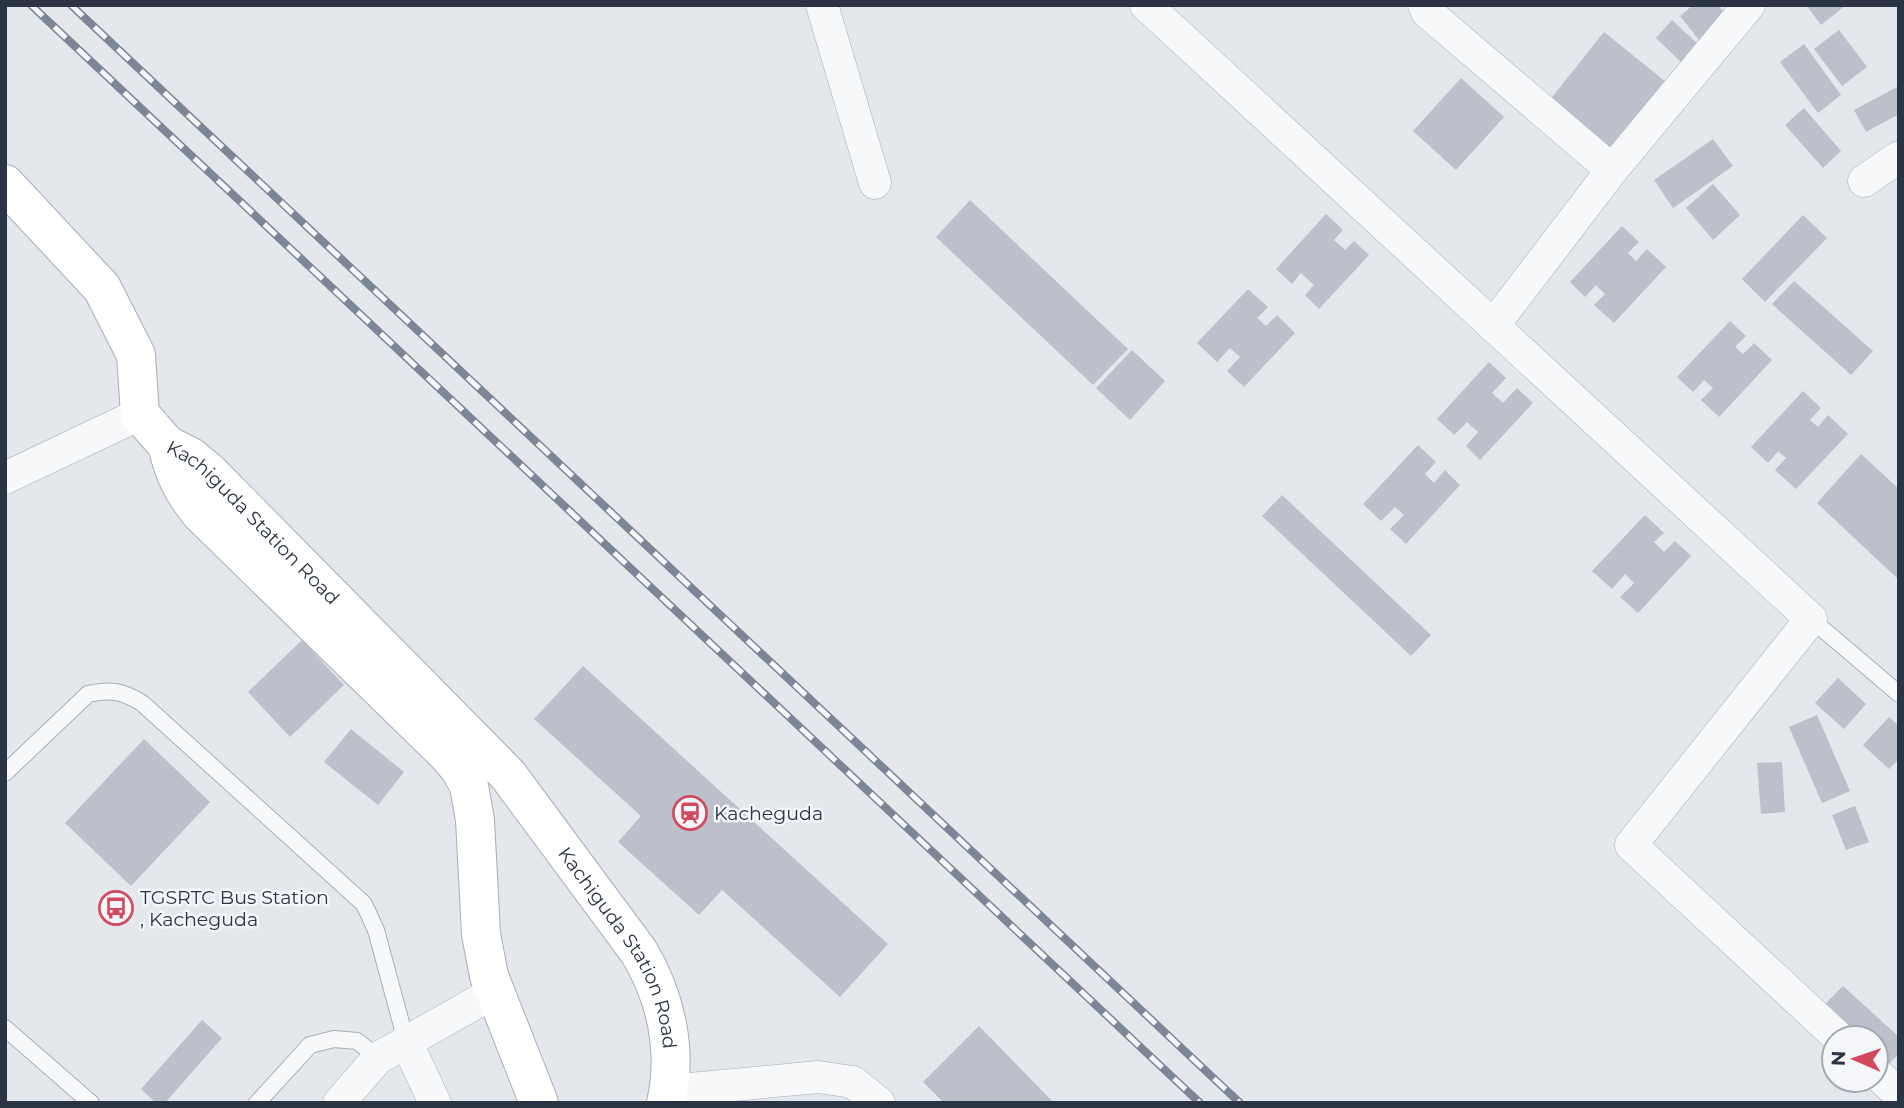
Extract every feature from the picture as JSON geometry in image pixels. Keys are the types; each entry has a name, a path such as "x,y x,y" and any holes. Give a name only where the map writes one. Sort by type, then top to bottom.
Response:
{"main road":[{"path":"5,184 103,288 135,355 140,414 167,445"},
{"name":"Kachiguda Station Road","path":"167,445 173,468 185,494 201,514 460,769 469,786 475,820 481,934 495,992 539,1103"},
{"name":"Kachiguda Station Road","path":"167,445 191,457 209,472 508,775 525,796 655,978 664,1004 669,1042 667,1097"}],"street":[{"path":"822,5 875,183"},
{"path":"1146,5 1811,619 1631,845 1824,1024"},
{"path":"1424,5 1427,12 1612,170"},
{"path":"1493,326 1612,170 1749,5"},
{"path":"1864,181 1899,157"},
{"path":"5,478 140,414"},
{"path":"339,1103 378,1058 495,992"},
{"path":"406,1041 435,1103"},
{"path":"667,1097 818,1077 853,1082 879,1103"}],"lane":[{"path":"1811,619 1899,694"},
{"path":"5,773 88,694 105,690 125,693 142,703 365,904 376,930 406,1041"},
{"path":"5,1028 90,1103"},
{"path":"257,1103 310,1045 334,1039 357,1041 378,1058"}],"building":[{"path":"1693,5 1718,5 1728,17 1699,40 1680,16"},
{"path":"1806,5 1846,5 1821,25"},
{"path":"1672,20 1700,46 1683,64 1656,38"},
{"path":"1839,30 1867,67 1842,86 1814,49"},
{"path":"1604,32 1671,86 1611,160 1545,106"},
{"path":"1804,44 1841,95 1818,113 1780,62"},
{"path":"1461,78 1504,117 1456,170 1413,131"},
{"path":"1899,86 1899,114 1866,132 1854,110"},
{"path":"1804,108 1841,151 1823,168 1785,125"},
{"path":"1713,139 1733,166 1673,208 1654,180"},
{"path":"1713,184 1740,215 1713,240 1686,208"},
{"path":"970,200 1128,349 1093,385 936,237"},
{"path":"1326,214 1343,230 1334,240 1345,250 1354,241 1369,255 1319,309 1305,295 1314,285 1301,273 1292,284 1276,269"},
{"path":"1803,215 1827,238 1765,302 1742,279"},
{"path":"1622,226 1639,242 1628,253 1636,261 1647,249 1666,267 1614,323 1594,305 1605,294 1596,285 1585,297 1570,282"},
{"path":"1794,281 1873,351 1851,375 1772,304"},
{"path":"1248,289 1268,307 1257,318 1266,326 1277,315 1295,333 1244,387 1227,371 1240,357 1230,348 1217,362 1197,343"},
{"path":"1730,321 1746,336 1735,347 1743,354 1754,343 1772,360 1719,417 1701,400 1713,388 1704,380 1693,392 1677,377"},
{"path":"1132,350 1165,381 1130,420 1096,388"},
{"path":"1489,362 1506,378 1492,393 1503,403 1517,388 1533,403 1480,460 1466,446 1478,432 1467,422 1454,435 1437,419"},
{"path":"1803,391 1821,408 1810,420 1818,427 1828,415 1848,434 1796,489 1775,470 1786,458 1778,451 1768,463 1751,447"},
{"path":"1418,445 1436,462 1425,474 1434,483 1445,470 1460,485 1406,544 1390,529 1404,515 1395,507 1381,521 1363,504"},
{"path":"1861,454 1899,489 1899,580 1817,503"},
{"path":"1282,495 1431,635 1411,656 1262,516"},
{"path":"1645,515 1664,533 1654,542 1664,552 1675,541 1691,556 1638,613 1620,597 1634,583 1625,574 1612,589 1592,571"},
{"path":"302,640 344,685 290,737 248,692"},
{"path":"583,666 888,944 840,997 722,890 699,915 618,842 641,816 534,719"},
{"path":"1838,678 1866,704 1844,729 1815,703"},
{"path":"1817,715 1850,791 1822,803 1789,727"},
{"path":"1889,717 1899,726 1899,759 1889,769 1863,745"},
{"path":"351,729 404,772 378,805 324,762"},
{"path":"144,739 210,802 131,886 65,823"},
{"path":"1782,762 1785,812 1761,814 1757,763"},
{"path":"1855,806 1869,842 1846,850 1832,815"},
{"path":"1843,986 1885,1024 1847,1024 1825,1004"},
{"path":"202,1020 222,1038 165,1103 156,1103 141,1089"},
{"path":"979,1026 1054,1103 944,1103 923,1082"},
{"path":"1890,1029 1899,1037 1899,1053 1890,1063"}],"railway":[{"path":"31,5 1200,1103"},
{"path":"71,5 1240,1103"}],"place":[{"name":"Kacheguda","path":"690,813"},
{"name":"TGSRTC Bus Station , Kacheguda","path":"116,908"}]}
